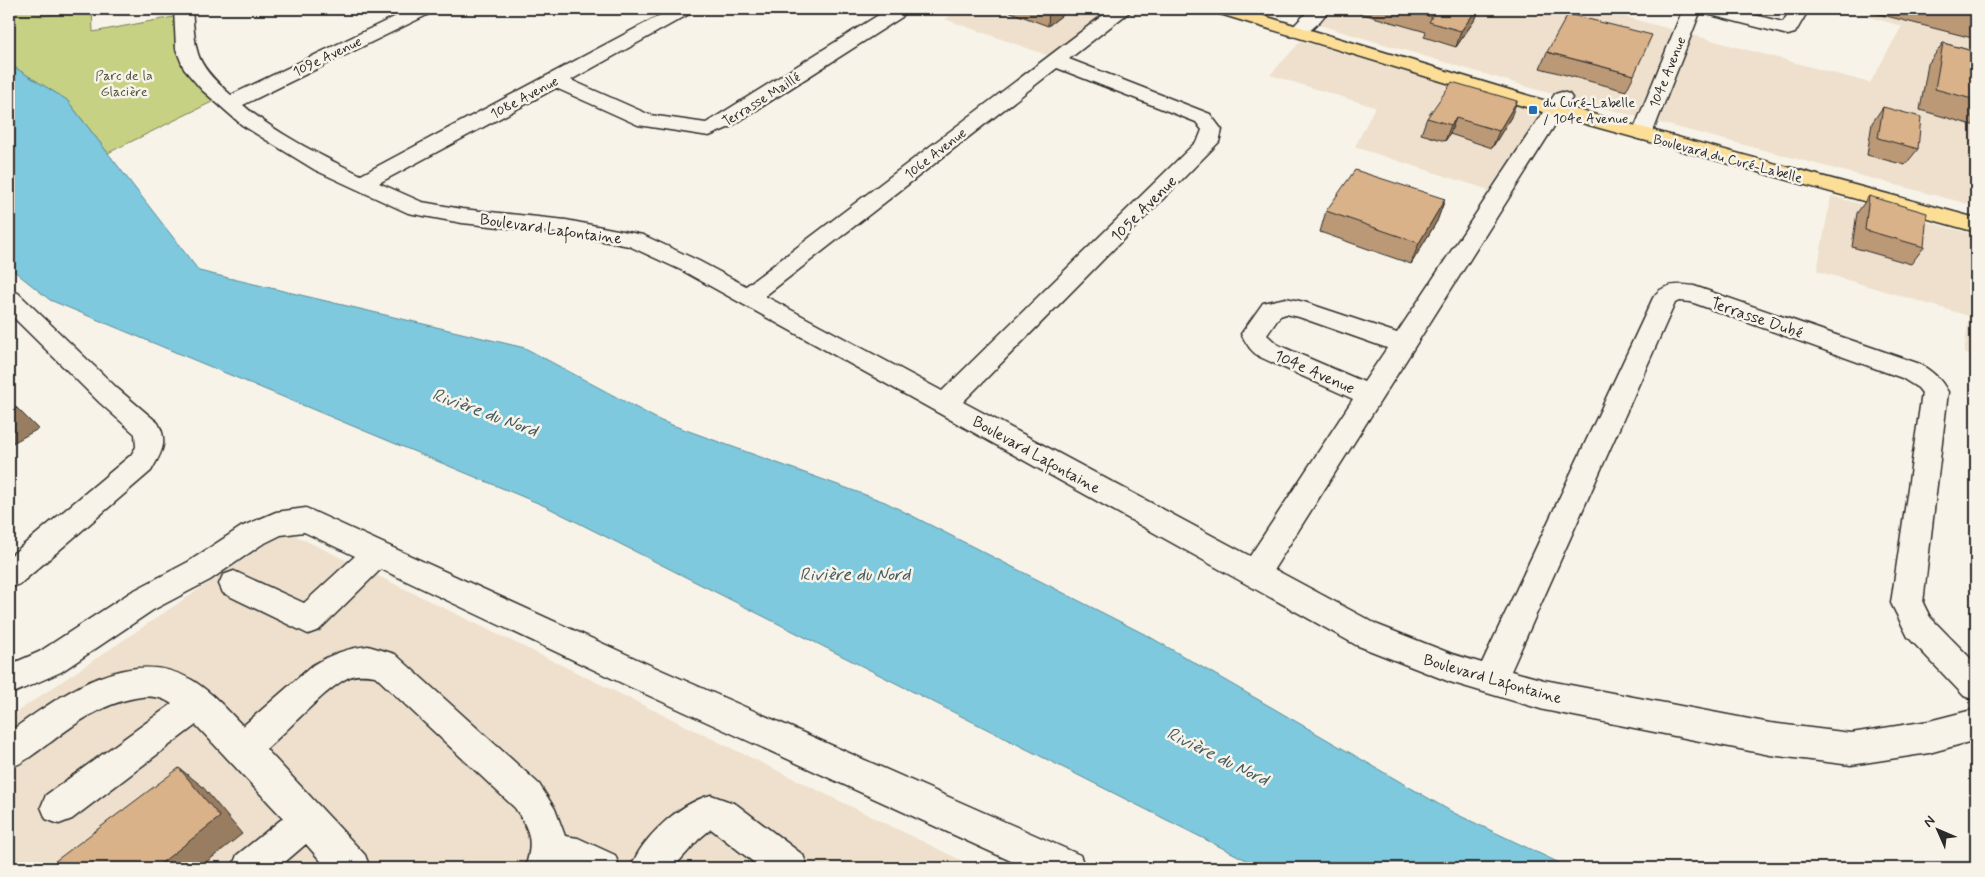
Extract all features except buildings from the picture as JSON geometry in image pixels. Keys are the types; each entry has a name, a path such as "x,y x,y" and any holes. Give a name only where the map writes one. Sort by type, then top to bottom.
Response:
{"main road":[{"name":"Boulevard du Curé-Labelle","path":"1223,9 1308,21"},
{"name":"Boulevard du Curé-Labelle","path":"1263,9 1308,21 1559,104 1976,225"},
{"name":"Boulevard du Curé-Labelle","path":"1644,128 1976,209"}],"street":[{"name":"Boulevard Lafontaine","path":"183,9 186,49 194,68 209,86 249,121 323,165 416,208 462,216 566,227 635,240 691,266 1367,635 1450,668 1544,695 1740,733 1851,749 1929,737 1976,725"},
{"name":"109e Avenue","path":"229,104 425,9"},
{"name":"108e Avenue","path":"362,183 685,9"},
{"name":"Terrasse Maillé","path":"556,80 645,121 709,130 723,123 887,18 896,12 897,9"},
{"name":"106e Avenue","path":"748,298 1122,9"},
{"name":"104e Avenue","path":"1644,128 1692,9"},
{"path":"1709,9 1743,13 1788,29 1800,9"},
{"name":"105e Avenue","path":"945,404 1208,142 1212,130 1203,118 1056,61"},
{"name":"104e Avenue","path":"1255,573 1401,344 1559,104"},
{"name":"Terrasse Dubé","path":"1490,680 1665,298 1675,292 1703,298 1911,371 1927,381 1935,392 1907,603 1919,627 1976,686"},
{"path":"9,299 109,396 148,430 150,448 141,463 9,575"},
{"name":"104e Avenue","path":"1368,395 1270,351 1259,344 1254,334 1272,309 1286,306 1304,310 1401,344"},
{"path":"9,680 50,662 142,601 199,571 251,536 276,524 306,520 640,676 1067,868"},
{"path":"234,584 308,620 378,553"},
{"path":"242,748 327,673 350,662 362,659 375,661 384,664 527,796 543,822 546,860 578,856 602,868"},
{"path":"9,752 88,699 122,686 140,682 156,682 181,691 198,704 242,748 352,868"},
{"path":"59,806 198,704"},
{"path":"649,868 685,828 700,816 712,812 722,816 790,868"},
{"path":"250,868 308,820"}],"shaded area":[{"path":"960,9 1113,9 1052,57 945,19"},
{"path":"1331,9 1596,9 1870,83 1902,26 1840,9 1976,9 1976,206 1562,97 1316,24"},
{"path":"1301,41 1544,112 1489,190 1355,147 1375,107 1270,75"},
{"path":"1831,196 1976,235 1976,357 1964,353 1969,316 1817,271"},
{"path":"286,531 977,868 9,868 9,717"}],"green space":[{"name":"Parc de la Glacière","path":"9,9 44,9 42,16 92,9 93,32 184,15 186,49 222,97 108,153 67,100 9,64"}],"water":[{"name":"Rivière du Nord","path":"9,64 67,100 199,271 525,348 661,421 885,502 1150,637 1454,813 1570,868 1262,868 545,506 50,300 9,267"}],"place":[{"name":"du Curé-Labelle / 104e Avenue","path":"1533,110"}]}
